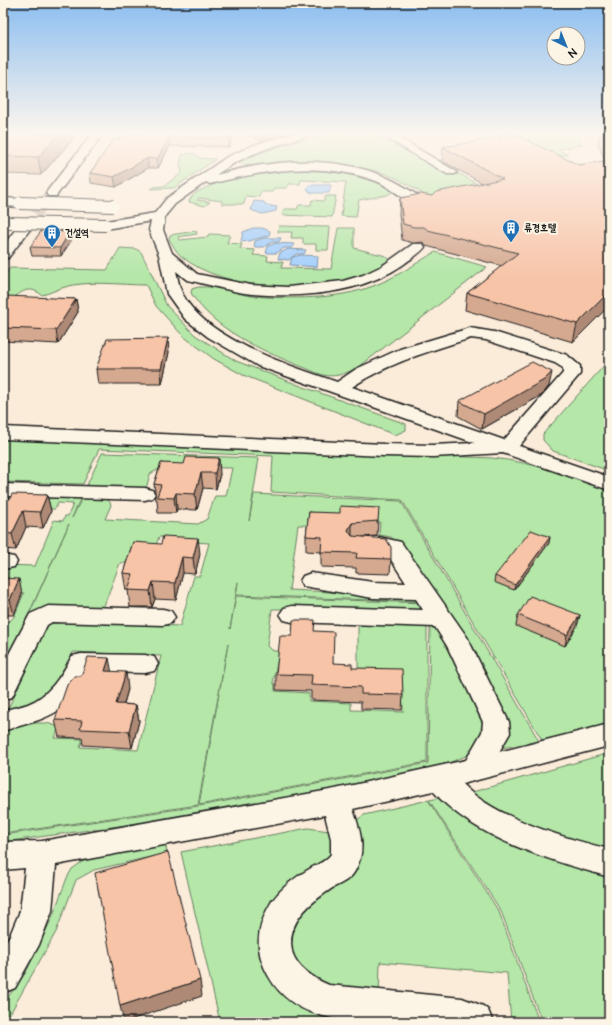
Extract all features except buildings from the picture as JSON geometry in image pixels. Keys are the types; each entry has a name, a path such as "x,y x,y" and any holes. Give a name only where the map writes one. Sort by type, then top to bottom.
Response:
{"street":[{"path":"52,193 61,182"},
{"path":"197,182 171,201 159,216 156,230 166,255 175,294 190,315 222,340 264,362 453,430 508,447 609,484"},
{"path":"191,186 205,182"},
{"path":"386,182 426,207"},
{"path":"3,202 113,206 159,216"},
{"path":"6,223 106,225 159,216"},
{"path":"3,255 24,228"},
{"path":"166,255 192,277 250,289 288,291 344,285 368,278 398,262 418,247"},
{"path":"3,433 384,450 433,451 508,447 571,374 572,366 561,359 488,335 470,332 406,353 362,373 338,389"},
{"path":"3,490 145,494"},
{"path":"360,544 379,544 393,547 458,642 496,722 496,733 475,770"},
{"path":"311,581 373,590 422,591"},
{"path":"7,677 38,620 48,614 163,617"},
{"path":"292,614 441,619"},
{"path":"3,721 42,709 64,692 74,678 81,663 145,664"},
{"path":"3,856 42,854 335,801 475,770 609,735"},
{"path":"438,778 458,799 471,808 510,828 552,845 609,863"},
{"path":"335,801 348,847 346,859 341,867 307,887 292,900 280,915 274,930 274,947 278,960 285,973 296,986 309,995 329,1002 462,1015 471,1018 476,1022"},
{"path":"3,976 24,945 36,911 42,854"}],"green space":[{"path":"170,182 183,182 174,188 151,189 154,187 164,186"},
{"path":"301,182 300,184 289,184 287,188 274,188 272,192 261,192 259,197 246,196 244,204 222,204 222,201 199,198 197,200 210,202 205,206 189,202 193,195 218,183"},
{"path":"342,182 376,182 394,191 387,195 359,200 356,217 341,216 346,182"},
{"path":"403,182 473,182 491,192 436,203"},
{"path":"326,196 336,196 332,217 282,215 284,209 297,209 299,205 311,205 312,200 324,201"},
{"path":"279,226 330,227 328,250 316,250 316,244 303,244 303,238 291,238 292,232 278,232"},
{"path":"338,228 354,228 354,248 386,256 392,262 372,275 348,282 324,286 272,286 246,283 221,277 199,268 181,256 169,239 170,235 196,231 197,234 178,237 180,240 208,237 209,234 230,235 227,243 242,244 240,249 255,250 253,255 268,256 267,261 283,262 281,268 331,269"},
{"path":"120,248 136,249 141,252 167,306 195,335 236,361 406,424 406,430 395,435 243,375 214,359 183,336 156,306 146,285 105,283 84,284 65,287 42,295 36,291 26,290 14,297 3,300 3,277 10,268 107,270"},
{"path":"435,252 487,267 359,367 337,375 328,376 317,373 254,346 212,318 191,293 192,289 206,287 245,295 267,297 298,298 344,294 359,291 381,283"},
{"path":"609,360 609,471 553,451 543,440 543,434"},
{"path":"3,437 492,458 537,466 609,490 609,725 542,740 402,500 271,492 273,456 99,449 83,484 3,482"},
{"path":"102,453 259,458 249,521 254,494 401,501 539,741 502,748 499,745 505,726 503,710 464,642 403,548 391,537 379,535 380,522 339,520 338,526 298,525 289,590 415,596 426,602 236,595 238,582 230,629 236,596 425,603 426,613 368,609 272,609 267,646 271,650 279,652 273,683 275,684 275,691 309,693 309,701 351,703 351,710 403,712 402,683 358,681 358,627 361,624 427,627 427,762 199,805 228,644 198,805 3,834 3,728 47,723 59,727 55,738 83,739 80,747 138,750 161,656 73,652 63,684 50,698 6,713 49,621 180,626 194,576 200,576 209,543 179,541 179,538 159,537 154,550 130,563 120,563 102,611 57,608 12,653 69,524 7,663 3,663 3,634 7,623 14,617 24,593 3,592 3,565 35,566 54,520 63,521 65,516 68,516 73,504 58,503 55,509 3,507 3,492 81,497 72,518 83,496 95,496 107,499 111,505 105,519 198,524 207,519 215,496 226,496 232,468 163,467 150,474 146,489 86,487"},
{"path":"430,625 441,632 483,707 486,730 476,749 468,755 444,765 421,772 198,815 3,842 3,835 199,806 428,763"},
{"path":"609,753 609,854 508,820 469,793"},
{"path":"445,797 609,871 609,1022 542,1022 501,911 429,800"},
{"path":"428,800 499,912 539,1022 511,1022 507,973 380,962 379,996 358,998 300,979 282,930 354,822 364,815"},
{"path":"308,828 336,832 342,853 316,878 273,963 393,1022 220,1022 181,852"},
{"path":"165,841 167,853 94,870 76,880 56,932 7,1019 10,1022 3,1022 3,1004 26,972 51,920 72,869 86,859"}],"water":[{"path":"309,185 331,185 329,193 312,193 307,190"},
{"path":"254,201 264,202 266,205 277,207 276,211 262,214 251,210"},
{"path":"253,228 262,228 270,231 269,236 241,242 243,232"},
{"path":"264,238 281,238 279,242 272,242 264,247 254,247 255,241"},
{"path":"276,243 294,244 292,248 284,248 277,253 266,253 268,246"},
{"path":"288,249 306,250 304,254 296,254 289,260 278,259 280,253"},
{"path":"301,255 318,256 317,267 290,265 292,257"}],"tunnel":[{"path":"24,228 52,193"}],"place":[{"name":"류경호텔","path":"511,243"},
{"name":"건설역","path":"52,248"}]}
